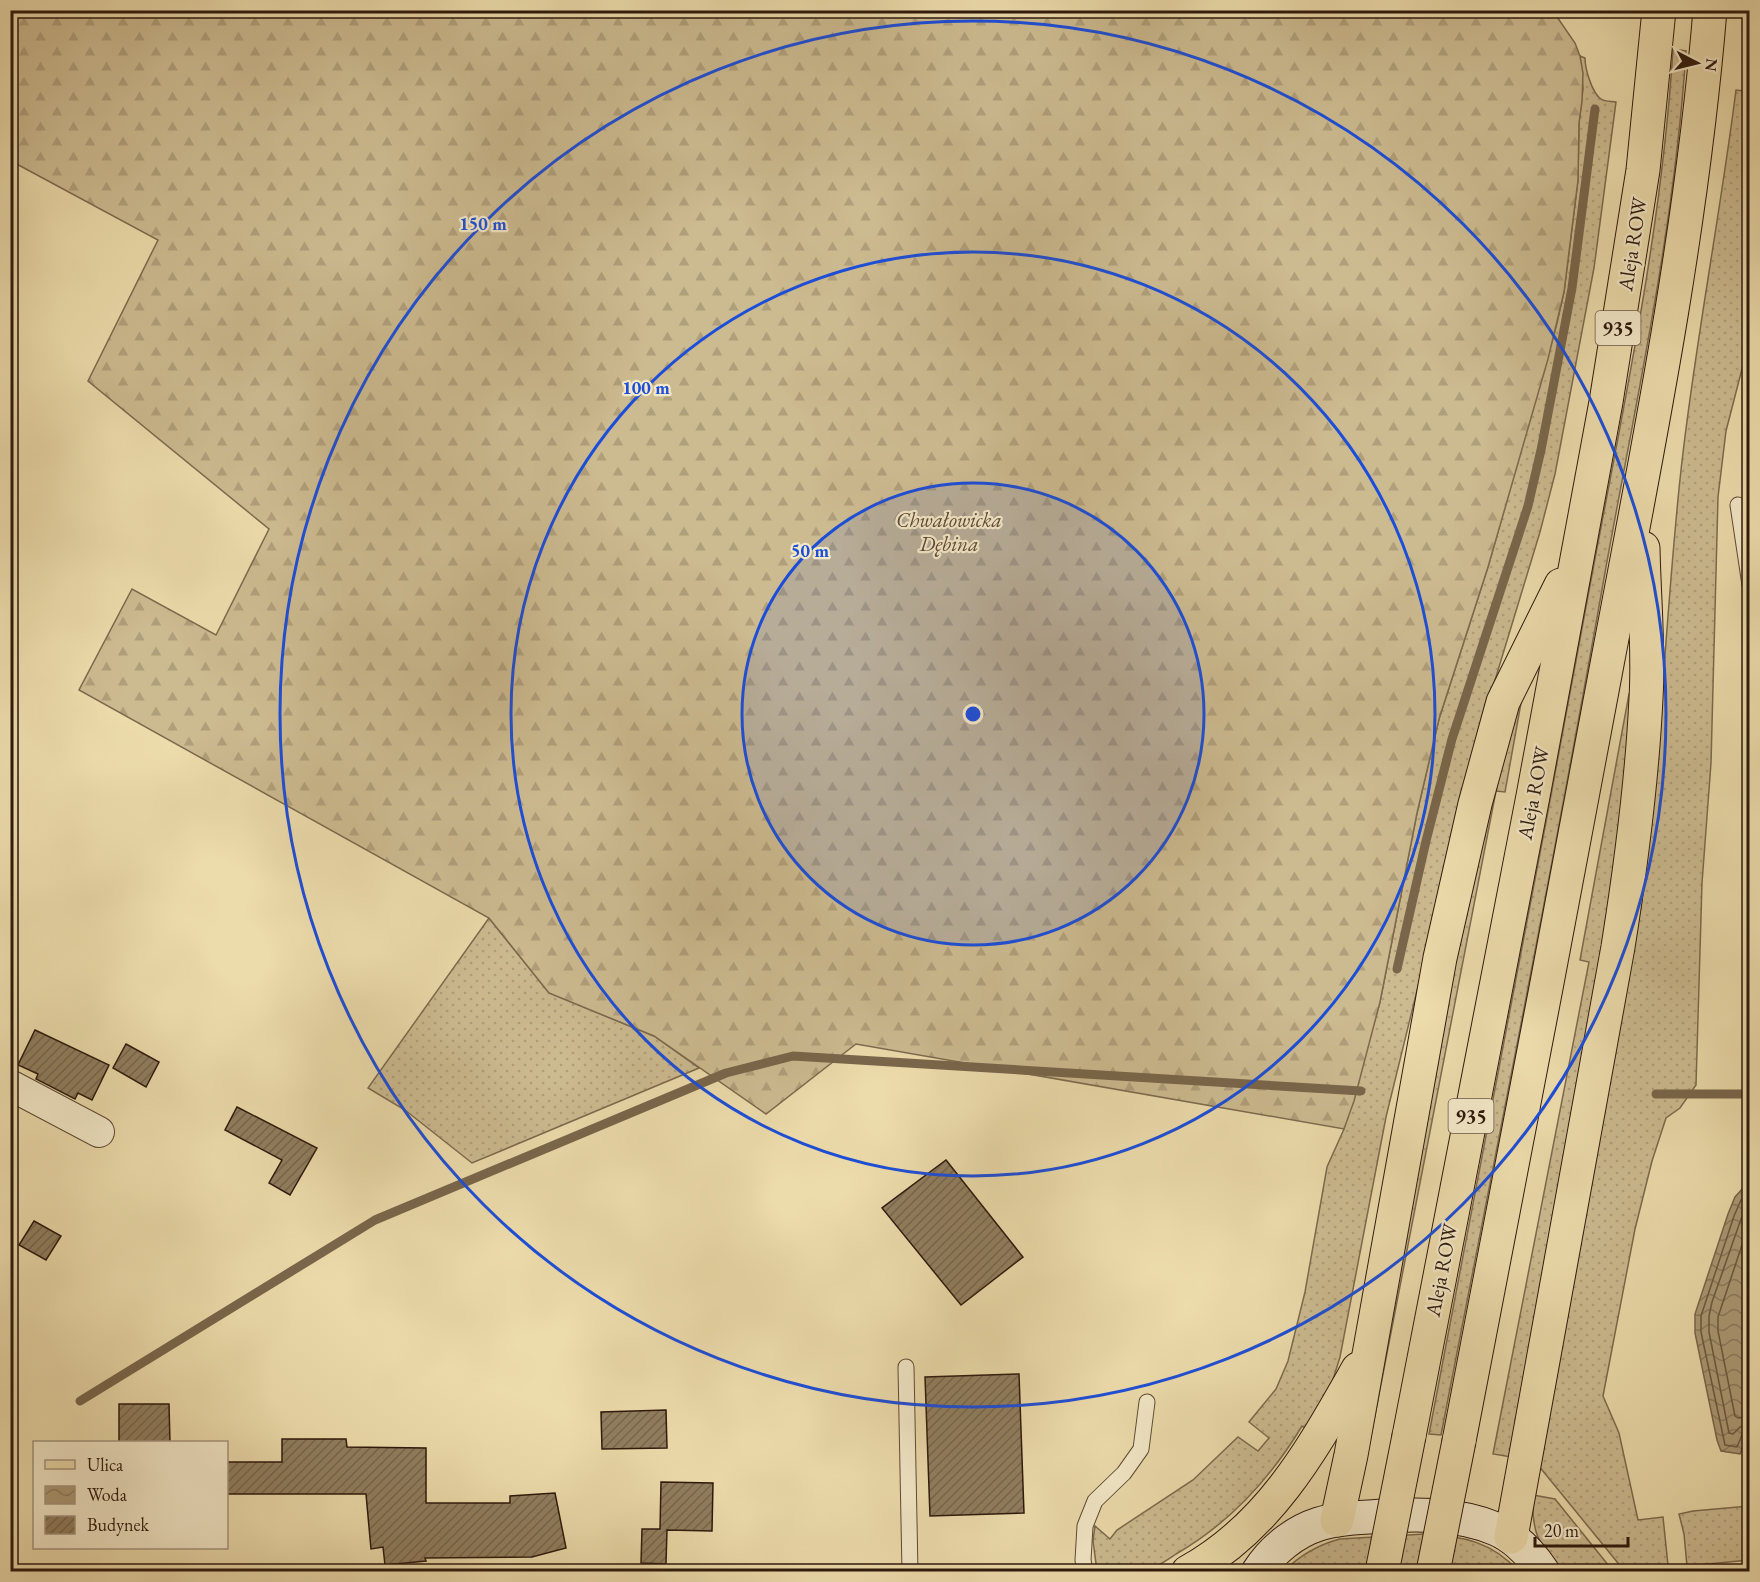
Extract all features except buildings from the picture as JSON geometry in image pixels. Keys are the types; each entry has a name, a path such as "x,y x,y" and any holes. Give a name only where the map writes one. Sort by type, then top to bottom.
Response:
{"main road":[{"name":"Aleja ROW","path":"1382,1572 1579,549 1626,280 1650,106 1659,10"},
{"name":"935","path":"1433,1572 1553,958 1642,480 1675,288 1703,86 1710,10"},
{"path":"1511,1537 1617,958 1629,878 1646,696 1642,480"},
{"path":"1337,1520 1370,1350 1440,958 1475,804 1503,702 1579,549"},
{"path":"1188,1572 1225,1548 1250,1526 1292,1479 1316,1444 1370,1350"},
{"path":"1258,1572 1268,1558 1291,1538 1319,1524 1391,1515 1458,1518 1497,1529 1511,1537 1533,1557 1543,1572"}],"street":[{"path":"10,1085 99,1132"}],"lane":[{"path":"1738,505 1749,585"},
{"path":"906,1367 910,1572"},
{"path":"1085,1572 1083,1560 1085,1526 1095,1501 1124,1473 1141,1449 1147,1402"}],"green space":[{"name":"Chwałowicka Dębina","path":"10,11 1553,11 1575,43 1583,73 1578,180 1564,292 1548,359 1488,567 1439,719 1417,813 1380,1002 1354,1101 1344,1129 856,1044 766,1114 654,1036 549,993 489,918 79,690 132,589 216,635 269,529 88,381 158,240 11,161"},
{"path":"1673,49 1686,51 1673,181 1654,310 1546,893 1441,1435 1429,1434 1629,382 1660,183"},
{"path":"1580,56 1585,58 1590,80 1598,96 1604,101 1616,102 1594,268 1555,474 1540,532 1485,713 1386,1117 1340,1357 1331,1386 1310,1431 1302,1426 1262,1482 1214,1528 1196,1542 1152,1568 1132,1572 1097,1571 1093,1541 1095,1526 1110,1539 1117,1530 1193,1480 1238,1437 1258,1451 1269,1438 1249,1422 1276,1389 1288,1361 1305,1292 1327,1167 1344,1129 1380,1002 1417,813 1439,719 1488,567 1564,292 1578,180 1579,123 1583,89"},
{"path":"1745,86 1750,87 1750,338 1726,431 1718,497 1711,763 1702,883 1696,1085 1680,1108 1666,1118 1652,1161 1635,1229 1603,1396 1619,1433 1638,1520 1663,1517 1668,1565 1667,1567 1622,1568 1538,1465 1641,907 1648,853 1687,422 1736,90 1744,91"},
{"path":"1632,692 1614,891 1511,1457 1493,1454 1589,962 1580,960 1629,694"},
{"path":"1518,703 1521,703 1505,792 1496,791 1370,1441 1461,923"},
{"path":"489,918 549,993 654,1036 699,1068 472,1163 405,1110 368,1088"},
{"path":"1533,1495 1555,1499 1613,1571 1561,1571 1542,1545 1535,1528"},
{"path":"1749,1506 1749,1560 1687,1566 1684,1534 1679,1514"},
{"path":"1425,1534 1476,1542 1498,1553 1518,1571 1283,1572 1309,1551 1340,1539"}],"water":[{"path":"1749,1184 1750,1429 1740,1454 1721,1451 1717,1440 1695,1333 1695,1314 1735,1197"}],"waterway":[{"path":"1397,969 1452,739 1528,506 1541,450 1572,288 1595,109"},
{"path":"80,1401 375,1220 726,1073 793,1056 1361,1091"},
{"path":"1656,1094 1750,1094"}]}
